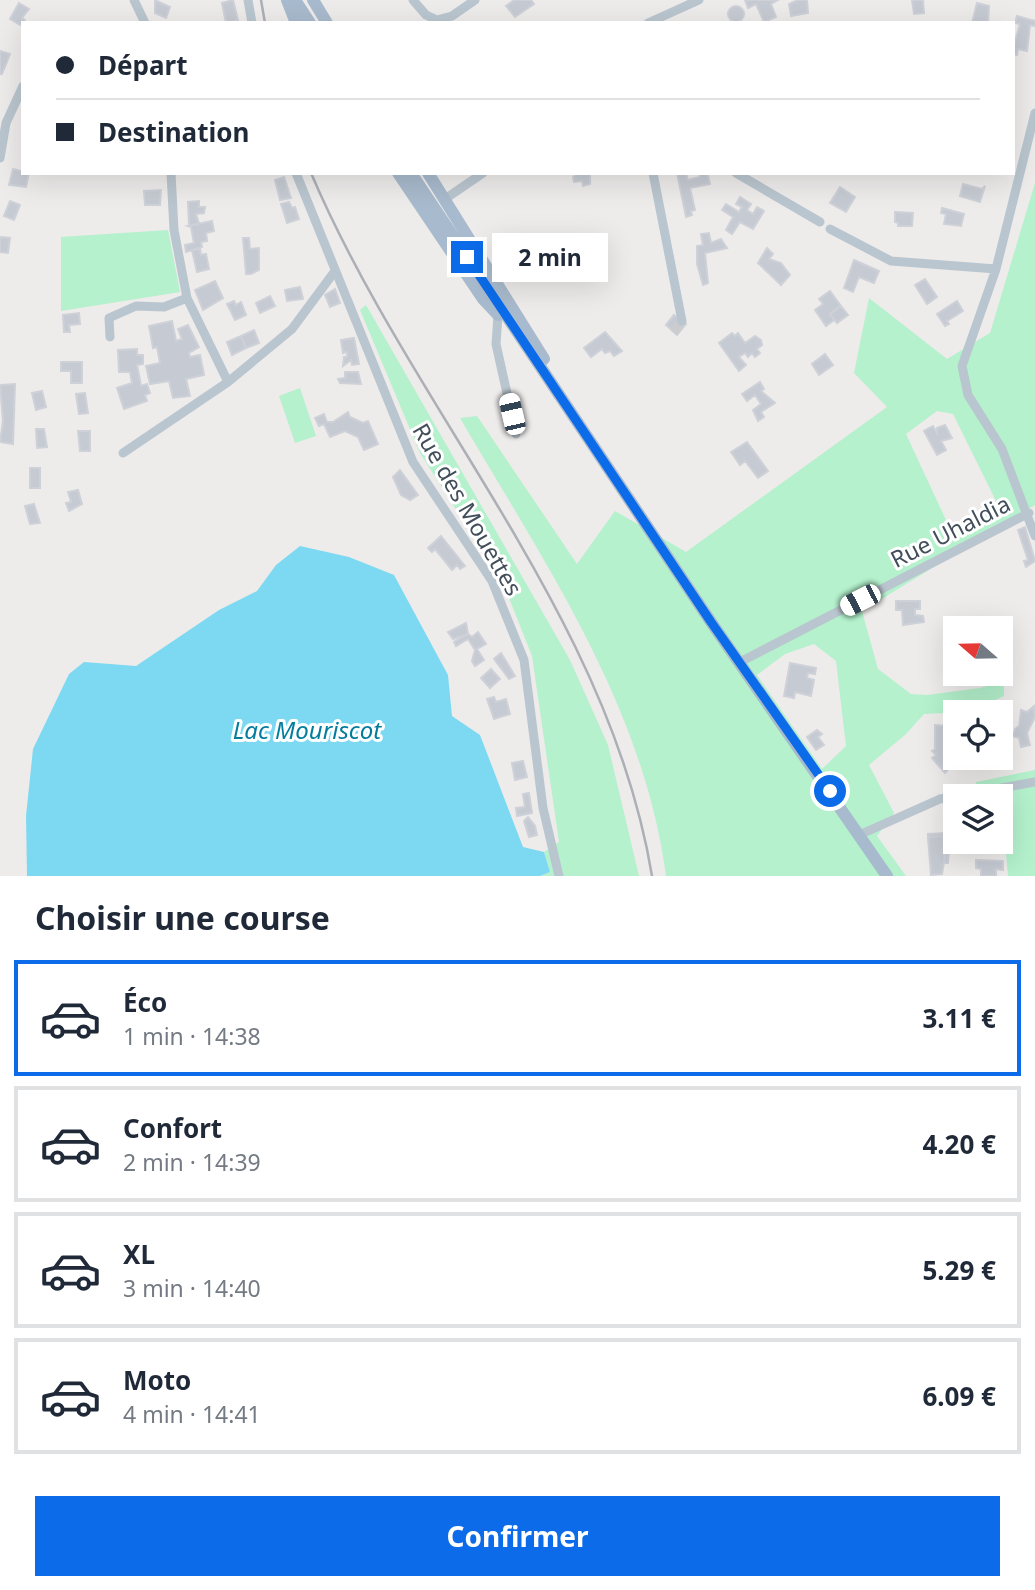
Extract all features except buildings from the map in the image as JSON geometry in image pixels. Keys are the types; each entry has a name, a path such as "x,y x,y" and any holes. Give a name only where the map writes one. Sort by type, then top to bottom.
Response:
{"main road":[{"path":"287,0 295,21"},
{"path":"295,0 309,21"},
{"path":"313,0 326,21"},
{"path":"399,175 482,299 523,341"},
{"path":"429,175 535,343 586,432"},
{"path":"413,177 887,876"}],"street":[{"path":"134,0 144,21"},
{"path":"248,0 252,21"},
{"path":"413,0 426,15 437,20 452,16 475,0"},
{"path":"652,21 695,1"},
{"path":"0,158 6,123 21,90"},
{"path":"1035,113 996,269 962,366 968,395 1002,449 1029,513 1035,536"},
{"path":"171,175 174,230 187,299 228,382"},
{"name":"Rue des Mouettes","path":"297,175 413,462 492,581 524,660 543,808 559,876"},
{"path":"445,199 480,175"},
{"path":"653,175 682,321"},
{"path":"739,175 820,222"},
{"path":"830,229 891,261 996,269"},
{"path":"122,453 228,382 292,329 335,271"},
{"path":"110,337 109,318 136,306 164,307 187,299"},
{"path":"498,315 496,344 516,434"},
{"name":"Rue Uhaldia","path":"740,662 1029,513"},
{"path":"859,835 940,799 1035,782"}],"green space":[{"path":"1035,183 1035,505 862,611 878,669 911,694 927,695 1004,686 1004,696 995,700 943,700 943,713 924,714 906,734 869,765 894,813 877,836 906,876 666,876 654,814 636,753 613,695 556,582 460,418 477,416 577,564 615,511 686,552 887,407 854,373 869,298 947,359 990,333","holes":["937,411 953,414 996,501 952,533 906,434","814,644 836,661 846,746 822,769 757,675 785,654"]},
{"path":"168,230 180,292 61,311 61,237"},
{"path":"366,305 570,660 608,745 639,876 540,876 550,872 544,852 559,842 532,656 503,583 420,453 360,310"},
{"path":"300,388 316,436 295,443 279,396"},
{"path":"1035,770 1035,876 1008,876 1006,854 1013,854 1013,784 976,782"}],"water":[{"name":"Lac Mouriscot","path":"300,546 349,557 394,575 448,675 452,716 480,735 523,847 544,852 550,872 540,876 27,876 26,816 33,749 69,674 84,662 136,666 219,610 257,591 276,565"}],"tunnel":[{"path":"674,332 682,321"}],"railway":[{"path":"261,0 265,21"},
{"path":"312,175 353,261 401,347 504,516 552,601 595,689 629,780 652,876"}],"route":[{"path":"467,257 711,622 830,791"}]}
